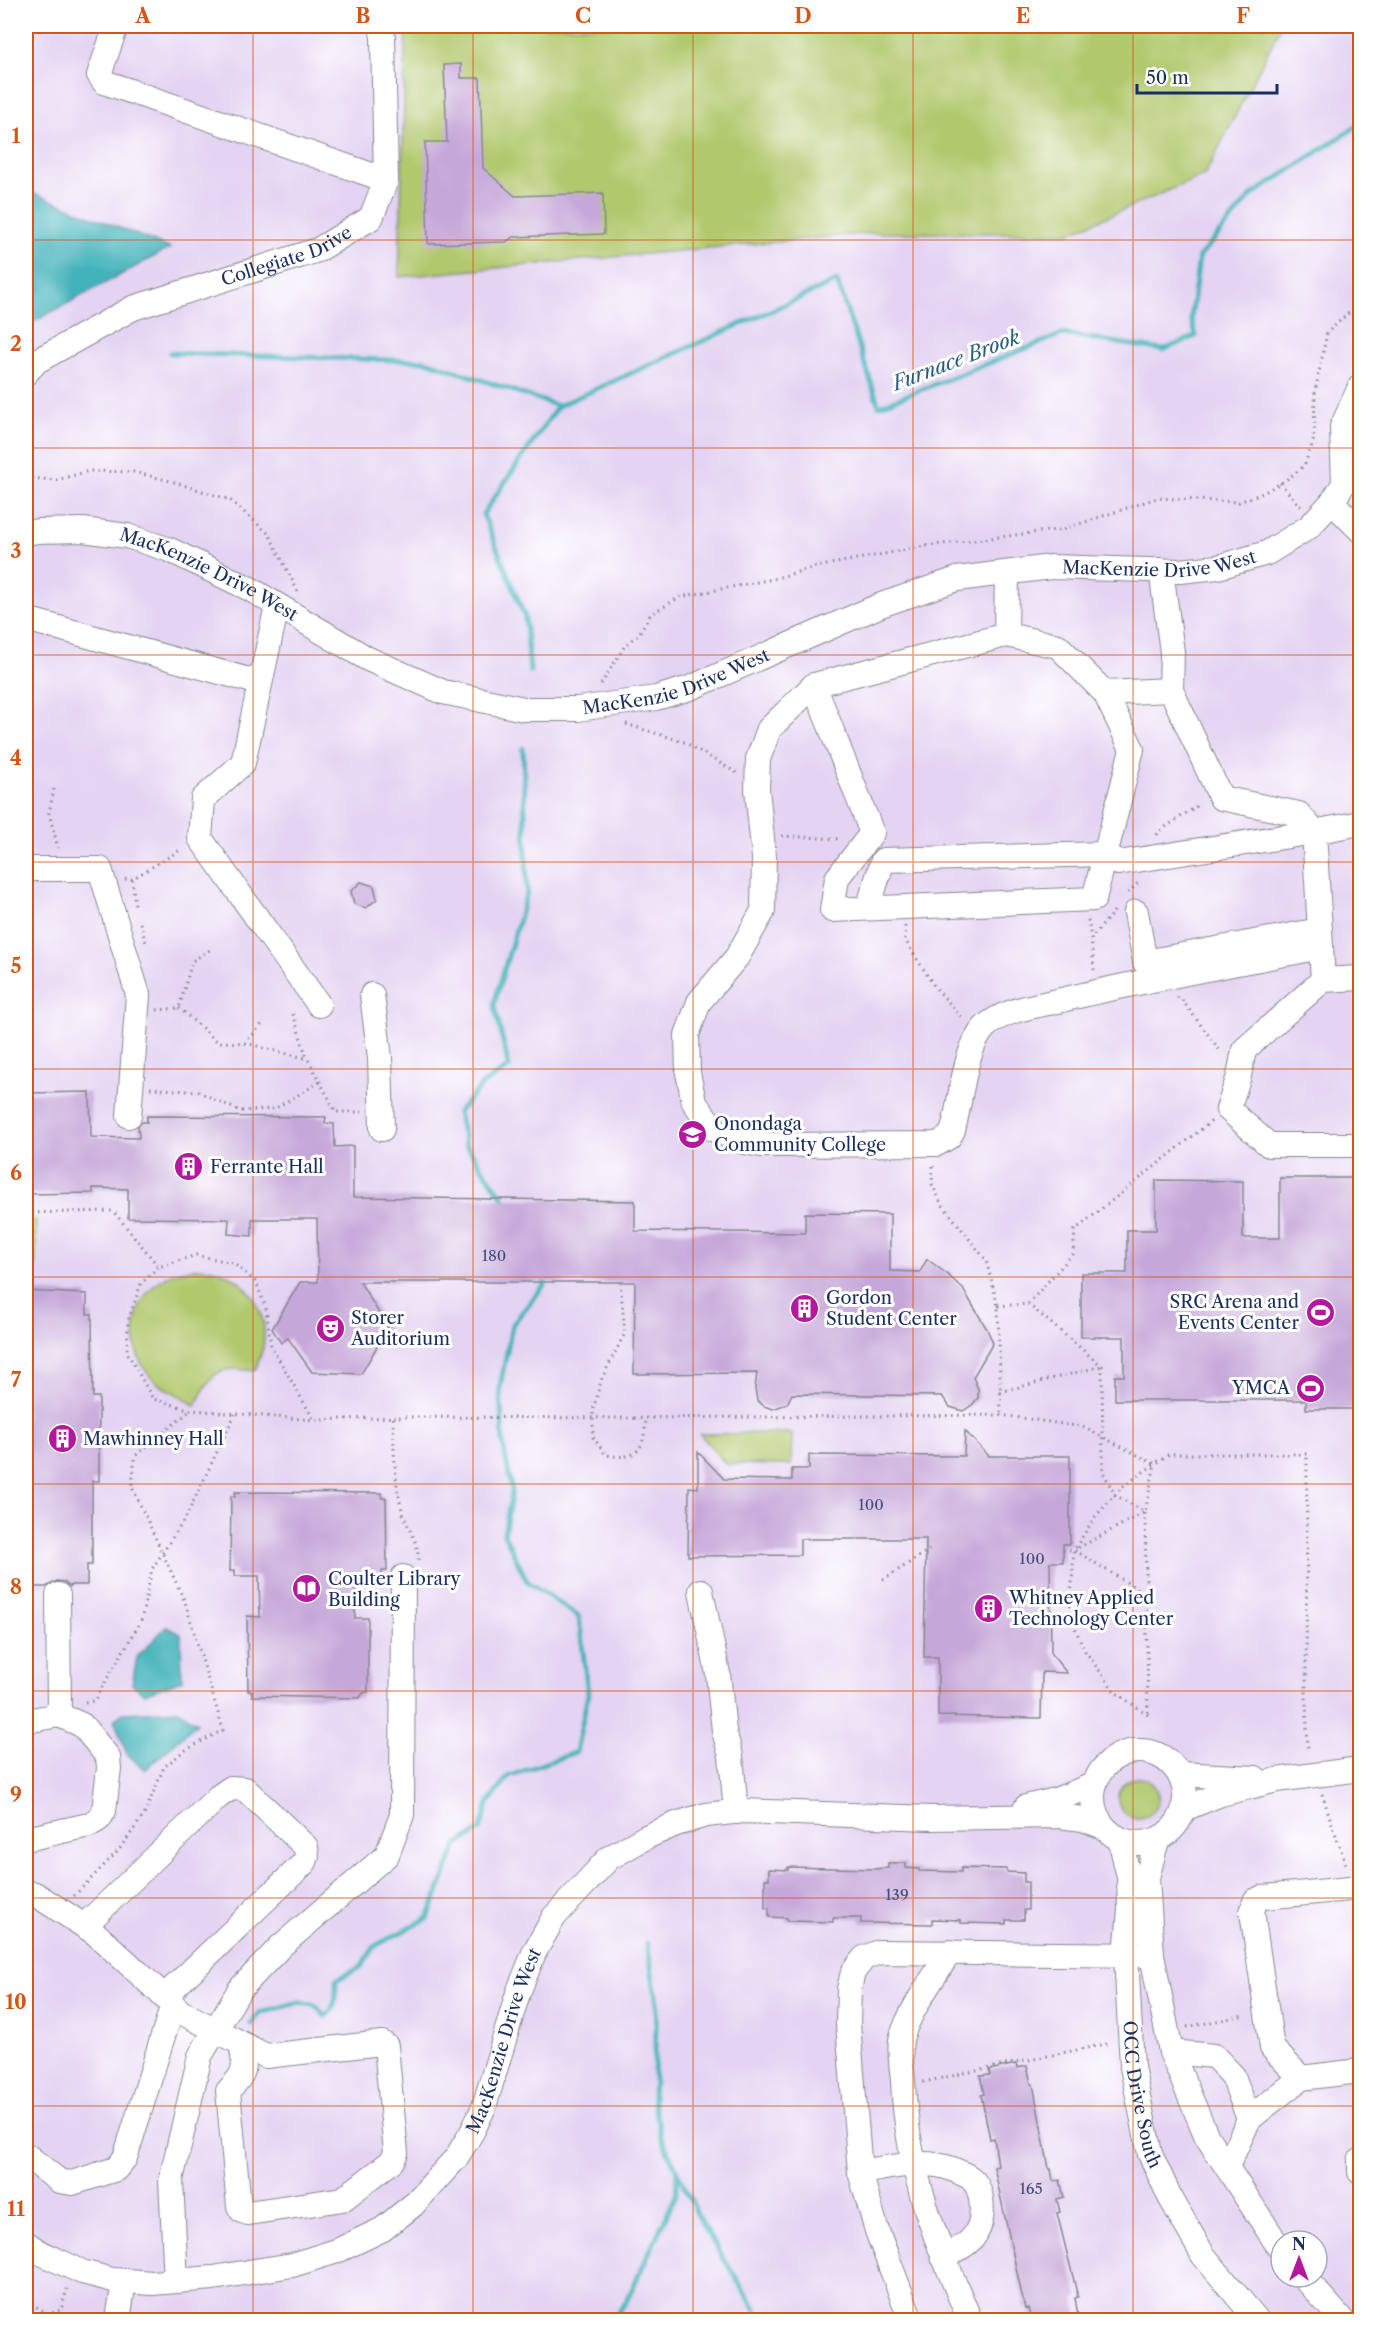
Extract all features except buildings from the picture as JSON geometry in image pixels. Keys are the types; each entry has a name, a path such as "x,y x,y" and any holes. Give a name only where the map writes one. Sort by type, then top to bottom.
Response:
{"street":[{"path":"116,26 99,75 104,82 386,180"},
{"name":"Collegiate Drive","path":"26,373 37,361 133,308 318,250 371,218 386,180 381,26"},
{"path":"1360,387 1342,427 1338,492 1360,530"},
{"name":"MacKenzie Drive West","path":"26,533 82,530 128,536 170,550 278,606 368,659 443,692 524,709 603,707 656,698 690,688 881,605 957,579 1051,567 1161,570 1218,567 1267,553 1309,527 1338,492 1360,459"},
{"path":"1161,570 1172,652 1171,690 1221,798 1299,814 1314,832 1323,980"},
{"path":"1006,573 1006,635"},
{"path":"278,606 243,763 203,799 200,838 319,1005"},
{"path":"26,619 260,682"},
{"path":"814,685 872,833 837,878 832,910 1094,898 1132,749 1105,693 1058,646 1006,635 814,685 769,729 758,759 764,858 763,911 737,957 699,1002 687,1035 688,1073 693,1102 715,1130 744,1142 761,1145 937,1144 949,1137 954,1130 970,1049 986,1027 1015,1011 1321,938"},
{"path":"1105,693 1171,690"},
{"path":"867,908 883,860 1106,854 1118,863 1149,856 1360,823"},
{"path":"26,869 100,869 138,995 129,1116"},
{"path":"1127,904 1145,962 1321,938"},
{"path":"1360,978 1323,980 1244,1050 1239,1076 1228,1109 1269,1145 1360,1145"},
{"path":"372,995 380,1058 382,1121"},
{"path":"176,2281 171,2180 200,2056 240,1989 281,1946 387,1855 402,1815 410,1570"},
{"path":"700,1591 718,1674 724,1731 731,1756 736,1812"},
{"path":"58,1595 59,1710"},
{"path":"26,1721 59,1710"},
{"path":"26,1839 89,1825 99,1819 104,1811 109,1768 108,1757 82,1725 59,1710"},
{"path":"1134,1751 1147,1751 1160,1755 1171,1763 1179,1774 1185,1791 1184,1809 1174,1827 1157,1839 1134,1843 1112,1833 1096,1814 1093,1799 1095,1784 1109,1762 1121,1755 1134,1751"},
{"path":"1184,1809 1221,1794 1277,1780 1360,1768"},
{"path":"1179,1774 1277,1780"},
{"name":"MacKenzie Drive West","path":"987,1815 1056,1800 1095,1784"},
{"path":"26,2155 59,2181 72,2183 116,2169 125,2158 169,2000 305,1862 306,1847 245,1788 231,1788 218,1797 84,1926"},
{"name":"MacKenzie Drive West","path":"26,2243 39,2253 92,2275 152,2283 213,2278 292,2265 337,2251 383,2229 413,2205 456,2158 472,2132 484,2107 518,1993 534,1953 554,1917 609,1858 646,1837 676,1824 706,1815 736,1812 931,1818 987,1815 1059,1816 1083,1819 1112,1833"},
{"name":"OCC Drive South","path":"1112,1833 1129,1877 1130,1910 1126,1955 1132,2067 1150,2154 1170,2197 1203,2255 1257,2320"},
{"name":"OCC Drive South","path":"1157,1839 1147,1878 1152,1955 1169,2041 1207,2137 1269,2232"},
{"path":"1301,2078 1272,2048 1252,1912 1255,1901 1263,1897 1357,1889"},
{"path":"26,1893 35,1894 95,1934 182,2012 266,2056 382,2043 386,2046 396,2153 392,2161 343,2199 248,2213 242,2211 239,2206 228,2091 242,2076 244,2062 241,2044"},
{"path":"911,2320 878,2230 861,2172 848,2024 849,1989 853,1971 864,1958 879,1952 1152,1955"},
{"path":"950,1952 916,2006 901,2040 903,2086 912,2164 943,2257 970,2320"},
{"path":"1169,2041 1214,2056 1233,2076 1249,2119"},
{"path":"1227,2168 1249,2119 1301,2078 1360,2071"},
{"path":"1360,2161 1360,2172"},
{"path":"861,2172 912,2164 951,2168 971,2178 980,2195 982,2215 976,2233 963,2248 943,2257"},
{"path":"118,2320 124,2281"},
{"path":"1315,2289 1342,2320"}],"path":[{"path":"603,707 600,686 626,645 638,635 651,614 680,597 773,579 815,567 927,546 1064,529 1157,498 1239,502 1263,493 1304,466 1314,439 1315,392 1327,333 1360,302"},
{"path":"26,478 57,480 89,471 134,472 230,500 269,534 303,602 304,622"},
{"path":"622,723 684,742 758,783"},
{"path":"1096,991 1091,939 1127,904 1134,886 1149,874 1149,856 1158,832 1209,798 1214,784"},
{"path":"54,789 49,813 64,869"},
{"path":"762,836 845,839 872,833"},
{"path":"102,878 132,879 200,838"},
{"path":"905,907 905,940 934,986 978,1036"},
{"path":"179,1008 192,961 213,948"},
{"path":"1175,996 1182,1000 1239,1076"},
{"path":"137,1010 179,1008 218,1042 245,1043 308,1059"},
{"path":"293,1014 308,1059 336,1113 382,1121"},
{"path":"245,1043 263,1023"},
{"path":"131,1088 199,1092 240,1111 274,1109 320,1083"},
{"path":"1028,1304 1073,1254 1075,1230 1228,1109"},
{"path":"934,1159 932,1184 941,1203 986,1260 998,1306 1001,1415"},
{"path":"26,1213 112,1211 159,1267"},
{"path":"314,1420 271,1347 266,1308 256,1282 233,1263 196,1255 159,1267 141,1284 128,1320 128,1352 153,1399 191,1410 314,1420 399,1417 646,1418 1001,1415 1083,1426 1155,1464"},
{"path":"620,1282 625,1333 602,1378 593,1410 593,1437 606,1455 620,1457 634,1454 644,1442 646,1418"},
{"path":"998,1306 1028,1304 1102,1366"},
{"path":"1000,1392 1102,1366"},
{"path":"1102,1366 1103,1472 1115,1495 1145,1512"},
{"path":"60,1910 117,1851 144,1815 164,1767 184,1751 223,1730 185,1602 132,1487 135,1456 191,1410"},
{"path":"59,1710 94,1701 141,1621 152,1569 186,1517 235,1414"},
{"path":"393,1418 394,1466 402,1511 419,1552 410,1570"},
{"path":"1155,1464 1145,1512 1148,1715 1115,1692 1085,1651 1070,1616 1074,1551 1095,1517 1122,1487 1169,1454 1307,1454 1306,1702 1308,1751"},
{"path":"1074,1551 1145,1512"},
{"path":"883,1580 928,1550"},
{"path":"1063,1550 1074,1551 1146,1594"},
{"path":"1319,1786 1357,1889"},
{"path":"1169,2041 1268,2010"},
{"path":"903,2086 1130,2039"},
{"path":"26,2301 49,2314 61,2310 74,2268"}],"shaded area":[{"name":"Onondaga Community College","path":"26,26 1354,26 1360,28 1360,2320 26,2320"}],"green space":[{"path":"406,26 1281,26 1205,175 1069,233 870,233 399,277"},
{"path":"26,1220 36,1220 35,1291 26,1291"},
{"path":"196,1268 210,1269 229,1275 246,1289 258,1307 262,1318 264,1340 255,1371 231,1369 217,1374 207,1385 195,1406 159,1384 149,1375 137,1352 135,1327 141,1303 157,1283 180,1271"},
{"path":"792,1433 791,1465 726,1464 700,1434"},
{"path":"1138,1778 1152,1784 1158,1798 1152,1812 1138,1818 1124,1812 1118,1798 1124,1784"}],"water":[{"path":"26,190 170,248 26,326"},
{"path":"166,1627 181,1634 182,1680 144,1694 132,1684 137,1657"},
{"path":"178,1710 197,1723 145,1770 127,1754 114,1720 123,1713"}],"waterway":[{"name":"Furnace Brook","path":"530,671 525,617 483,514 558,406 837,281 879,406 1063,334 1163,350 1196,336 1191,318 1199,257 1252,195 1360,124"},
{"path":"170,353 426,361 558,406"},
{"name":"Furnace Brook","path":"507,1203 466,1145 458,1112 483,1084 509,1067 494,1004 527,892 523,748"},
{"name":"Furnace Brook","path":"251,2024 260,2013 300,2002 315,2005 325,2016 329,2013 334,2005 336,1980 361,1967 375,1946 428,1918 457,1845 480,1830 489,1802 509,1776 576,1752 588,1694 579,1617 527,1581 504,1534 512,1491 503,1443 500,1387 512,1325 545,1284 542,1275"},
{"name":"Furnace Brook","path":"647,1943 657,2003 653,2100 661,2137 701,2222 762,2320"},
{"path":"612,2320 626,2302 676,2195 677,2172"}],"place":[{"name":"Onondaga Community College","path":"693,1134"},
{"name":"Ferrante Hall","path":"189,1167"},
{"name":"Gordon Student Center","path":"805,1308"},
{"name":"SRC Arena and Events Center","path":"1320,1312"},
{"name":"Storer Auditorium","path":"330,1328"},
{"name":"YMCA","path":"1311,1388"},
{"name":"Mawhinney Hall","path":"62,1439"},
{"name":"Coulter Library Building","path":"307,1589"},
{"name":"Whitney Applied Technology Center","path":"988,1608"}]}
